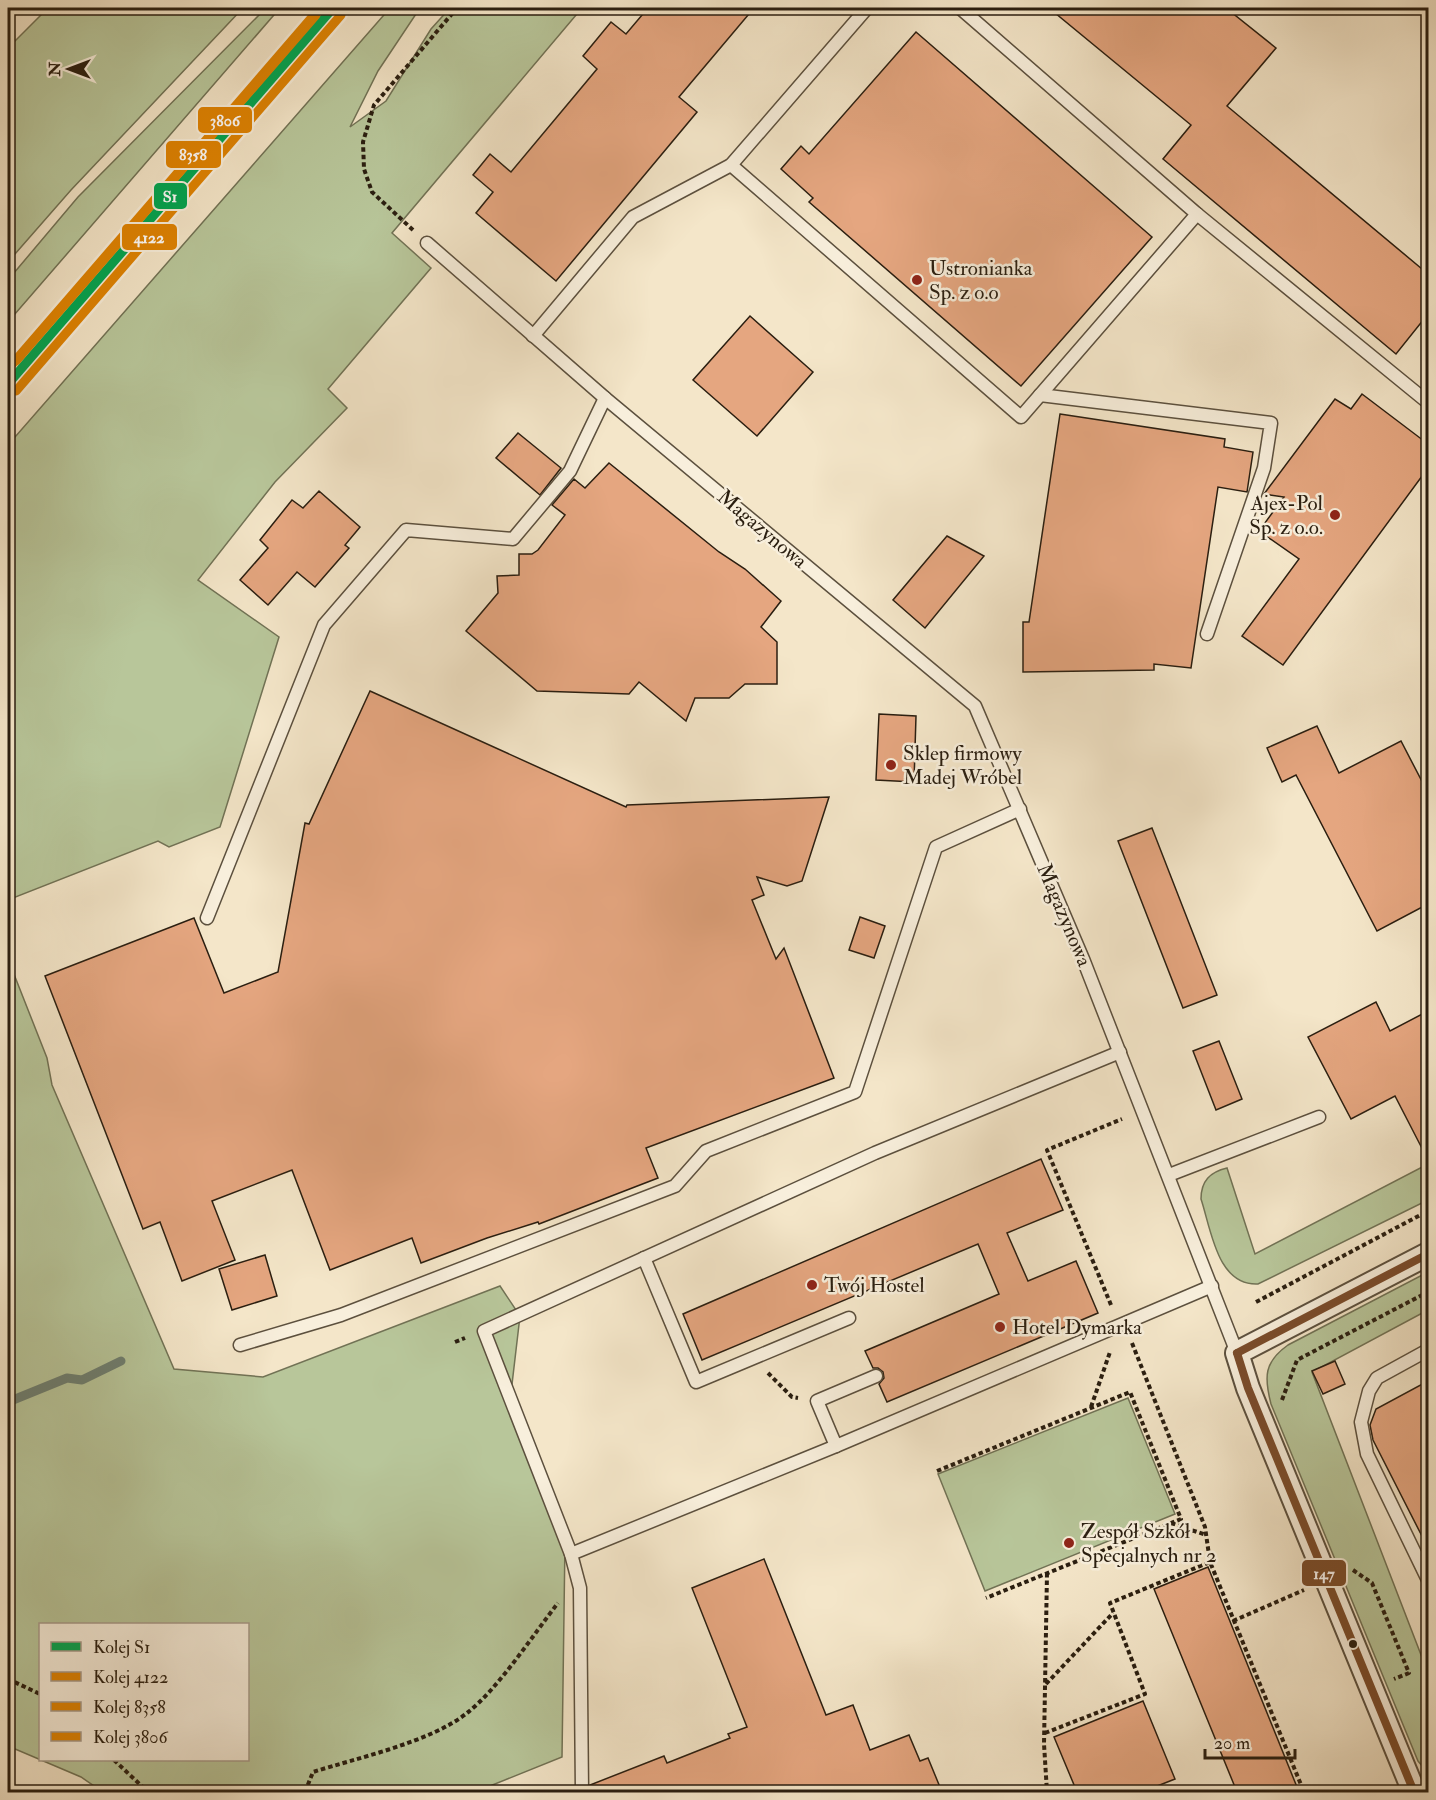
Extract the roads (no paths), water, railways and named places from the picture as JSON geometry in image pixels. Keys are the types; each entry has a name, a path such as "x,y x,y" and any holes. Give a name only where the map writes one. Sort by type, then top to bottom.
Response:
{"street":[{"path":"1237,1353 1428,1254"},
{"name":"Magazynowa","path":"1237,1353 1252,1399 1414,1792"}],"lane":[{"path":"533,336 633,217 731,165 867,8"},
{"path":"960,8 1197,214 1425,400 1428,395"},
{"path":"731,165 1021,417 1197,214"},
{"name":"Magazynowa","path":"427,243 604,398 975,706 1120,1052 1237,1353"},
{"path":"1040,395 1271,423 1264,468 1207,634"},
{"path":"207,918 324,625 406,530 513,539 570,471 604,398"},
{"path":"240,1345 341,1315 675,1186 706,1151 855,1092 936,847 1020,809"},
{"path":"582,1792 580,1588 571,1554 484,1331 875,1153 1120,1052"},
{"path":"1169,1175 1319,1117"},
{"path":"644,1258 696,1382 849,1318"},
{"path":"571,1554 836,1446 1212,1286"},
{"path":"1428,1350 1377,1378 1369,1391 1361,1422 1367,1454 1428,1580"},
{"path":"836,1446 817,1401 876,1376"}],"waterway":[{"path":"8,1402 67,1378 82,1380 121,1361"}],"rail line":[{"name":"8358","path":"8,369 320,8"},
{"name":"S1","path":"8,384 333,8"},
{"name":"3806","path":"16,361 316,15"},
{"name":"4122","path":"16,391 341,15"}],"place":[{"name":"Ustronianka Sp. z o.o","path":"917,280"},
{"name":"Ajex-Pol Sp. z o.o.","path":"1335,515"},
{"name":"Sklep firmowy Madej Wróbel","path":"891,765"},
{"name":"Twój Hostel","path":"812,1285"},
{"name":"Hotel Dymarka","path":"1000,1327"},
{"name":"Zespół Szkół Specjalnych nr 2","path":"1069,1543"}]}
